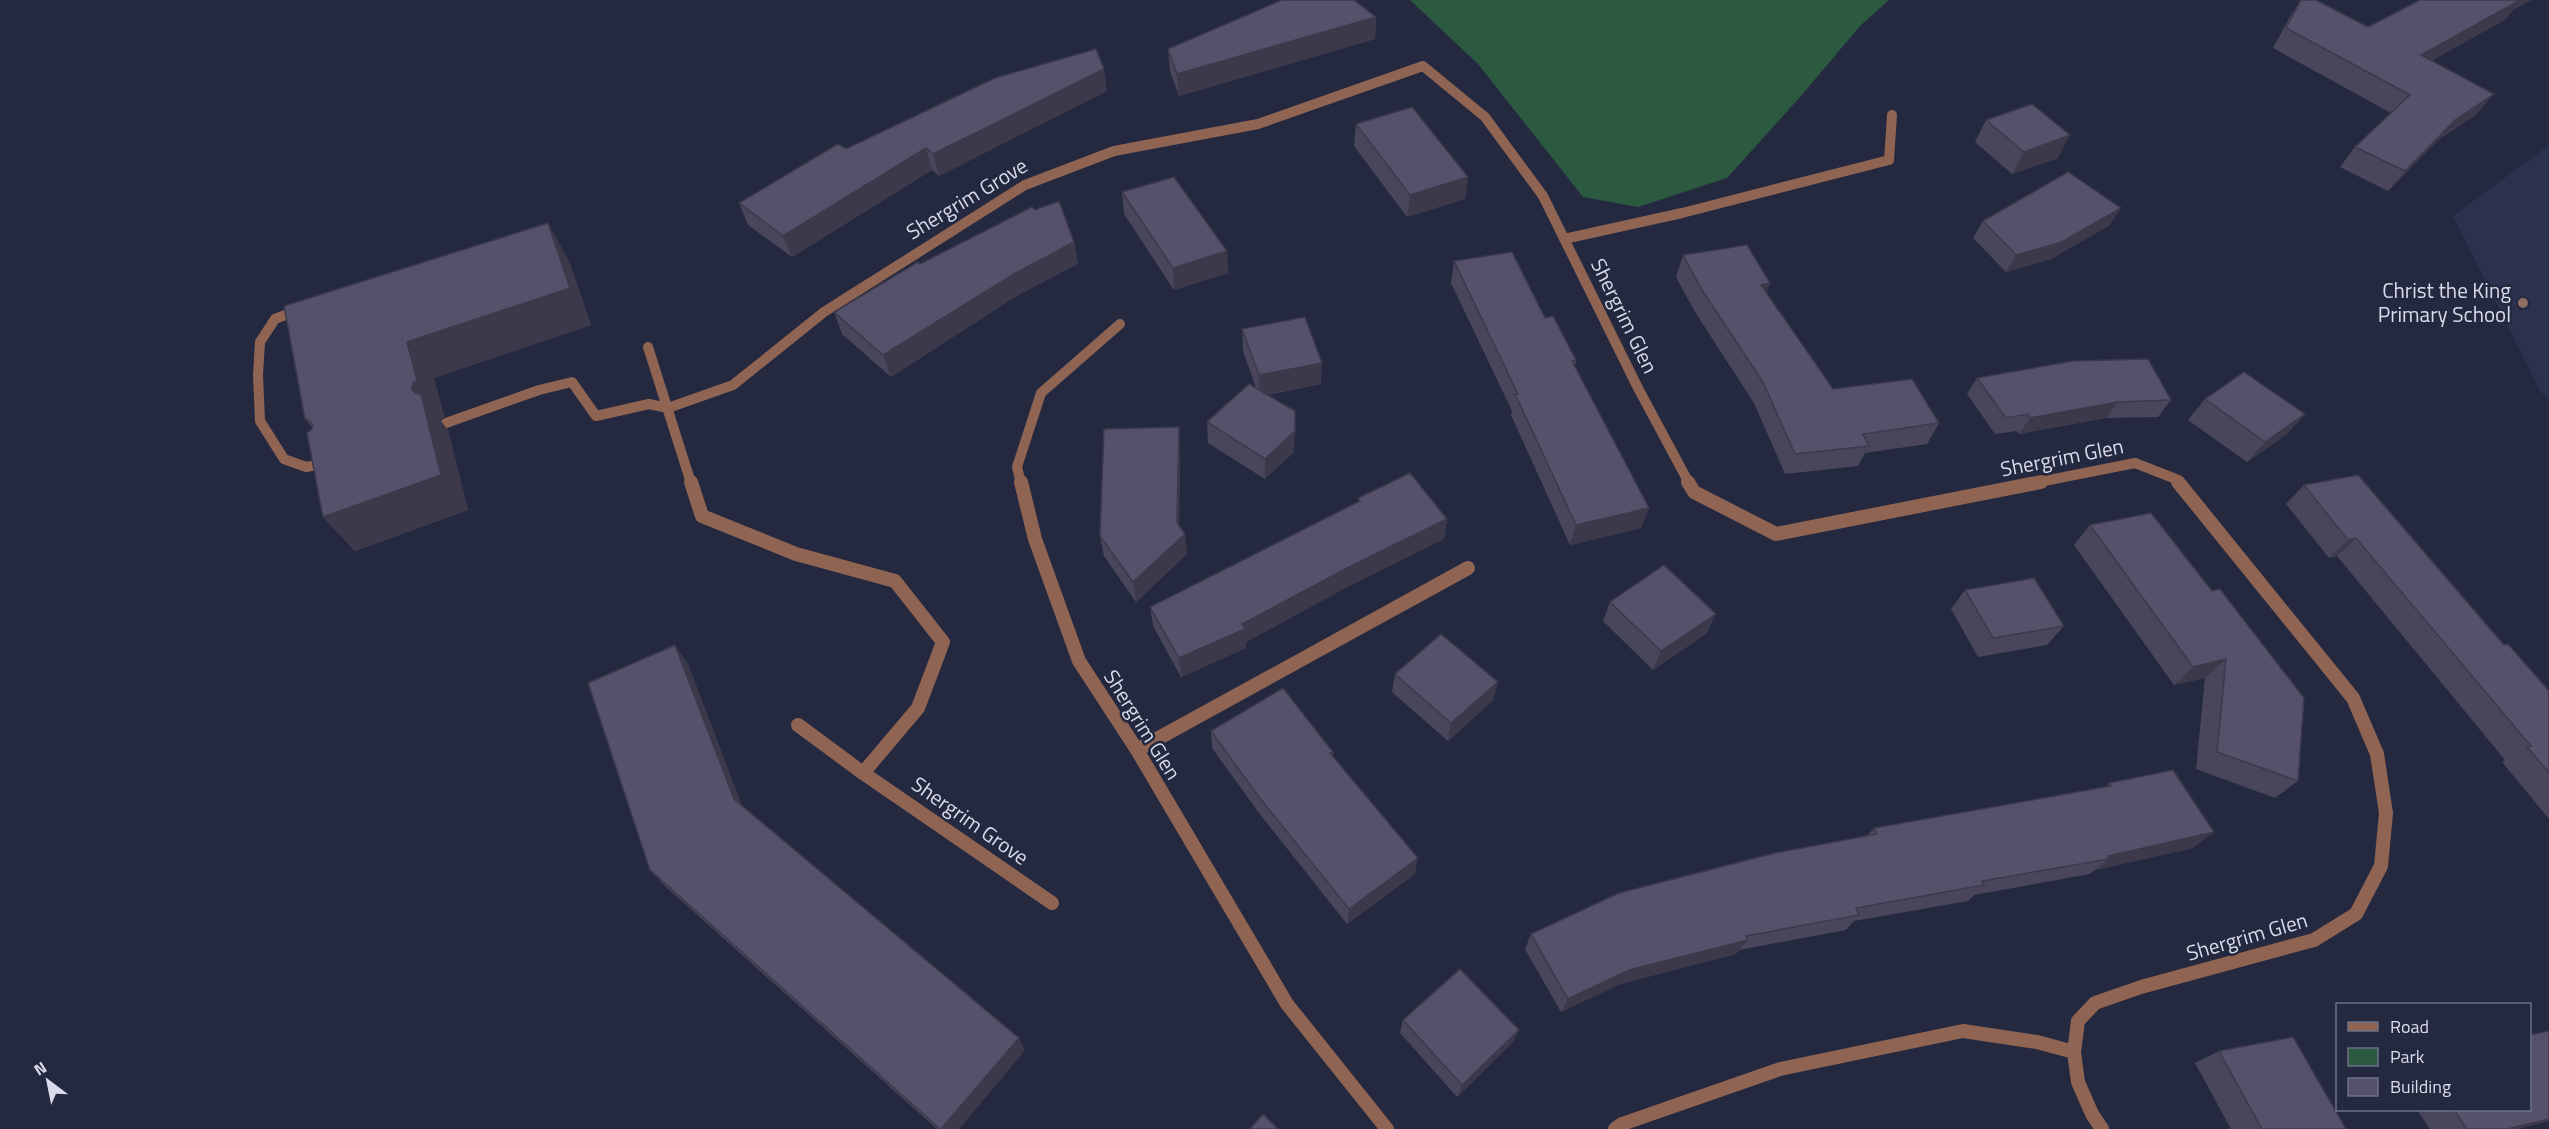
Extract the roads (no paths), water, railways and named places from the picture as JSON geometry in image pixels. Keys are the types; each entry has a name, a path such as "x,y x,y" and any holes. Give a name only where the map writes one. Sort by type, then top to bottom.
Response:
{"street":[{"name":"Shergrim Glen","path":"1423,66 1485,117 1542,196 1638,388 1694,492 1776,534 2134,463 2176,479 2353,698 2377,754 2386,813 2381,866 2356,914 2314,940 2141,987 2095,1003 2078,1021 2073,1052 2078,1082 2092,1114 2102,1129"},
{"name":"Shergrim Grove","path":"668,408 733,385 824,312 1025,185 1114,151 1258,124 1423,66"},
{"path":"1564,239 1682,213 1889,160 1892,115"},
{"path":"313,303 275,320 260,342 258,375 260,421 284,459 306,467 337,462"},
{"name":"Shergrim Glen","path":"1120,324 1041,393 1017,467 1035,539 1079,661 1137,750 1287,1004 1387,1129"},
{"path":"648,347 702,516 796,554 895,581 943,642 918,708 864,773"},
{"path":"446,423 539,390 572,382 596,416 649,404 668,408"},
{"path":"1137,750 1468,568"},
{"name":"Shergrim Grove","path":"798,725 1052,903"},
{"path":"1615,1129 1622,1124 1780,1069 1963,1031 2037,1042 2073,1052"}],"place":[{"name":"Christ the King Primary School","path":"2523,303"}]}
